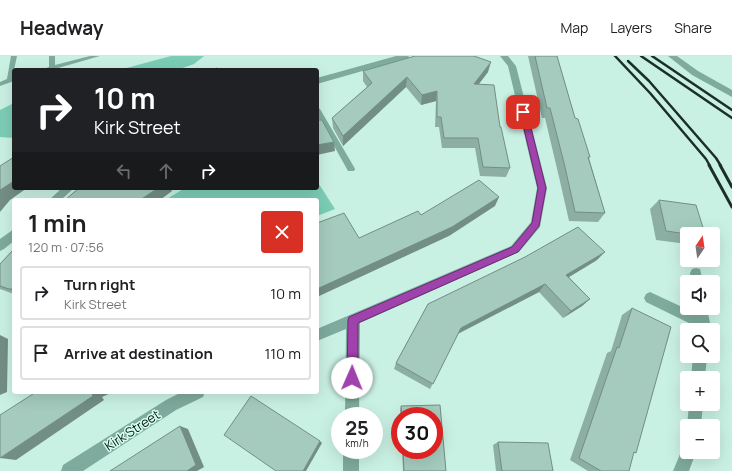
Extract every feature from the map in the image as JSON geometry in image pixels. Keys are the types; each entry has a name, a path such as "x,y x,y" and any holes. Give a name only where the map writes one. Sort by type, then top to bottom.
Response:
{"street":[{"path":"319,80 405,56"},
{"path":"319,334 515,249 536,224 542,188 512,66 504,56"},
{"path":"672,56 695,73 732,94"},
{"path":"56,198 66,190"},
{"path":"0,246 12,236"},
{"path":"650,298 695,323"},
{"path":"352,407 353,320"},
{"name":"Kirk Street","path":"69,471 171,405 194,394"},
{"path":"351,459 351,471"},
{"path":"681,471 685,459"}],"lane":[{"path":"13,68 14,56"},
{"path":"52,56 52,68 97,56"},
{"path":"0,84 12,80"},
{"path":"319,113 351,169"}],"green space":[{"path":"171,56 204,56 194,64 183,68 126,68"},
{"path":"12,104 12,138 0,137 0,110"},
{"path":"319,184 335,209 319,215 319,198 168,198 182,190 319,190"}],"building":[{"path":"415,56 474,56 491,62 474,84 494,85 500,127 510,168 483,167 478,138 444,138 441,117 437,117 437,91 422,95 407,77 343,136 332,118 372,83 363,71"},
{"path":"535,56 557,56 575,118 578,119 590,157 588,157 605,213 575,212 550,108 547,108"},
{"path":"319,120 322,120 334,142 319,145"},
{"path":"12,158 12,182 0,190 0,166"},
{"path":"479,180 499,197 452,227 319,288 319,222 344,213 359,238 418,211 421,215"},
{"path":"77,190 155,190 143,198 67,198"},
{"path":"659,200 696,205 703,227 680,227 680,233 666,231"},
{"path":"578,227 605,252 566,275 590,299 571,311 545,284 461,328 433,384 396,363 428,304 525,257"},
{"path":"12,251 12,289 0,286 0,264"},
{"path":"632,308 671,327 636,453 634,452 629,471 601,471 579,458"},
{"path":"33,394 92,394 93,396 0,458 0,415"},
{"path":"251,396 320,441 303,471 276,471 224,435"},
{"path":"440,405 440,407 401,407"},
{"path":"180,426 196,465 187,471 110,471"},
{"path":"443,438 446,471 404,471 403,459 443,459"},
{"path":"498,442 548,443 553,471 502,471"}],"railway":[{"path":"615,56 650,93 706,159 710,166"},
{"path":"641,56 732,118"},
{"path":"652,56 732,110"},
{"path":"628,61 649,81 716,158 721,166"},
{"path":"709,165 732,207"},
{"path":"720,165 732,187"}],"route":[{"path":"352,378 353,320 515,249 536,224 542,188 523,112"}]}
